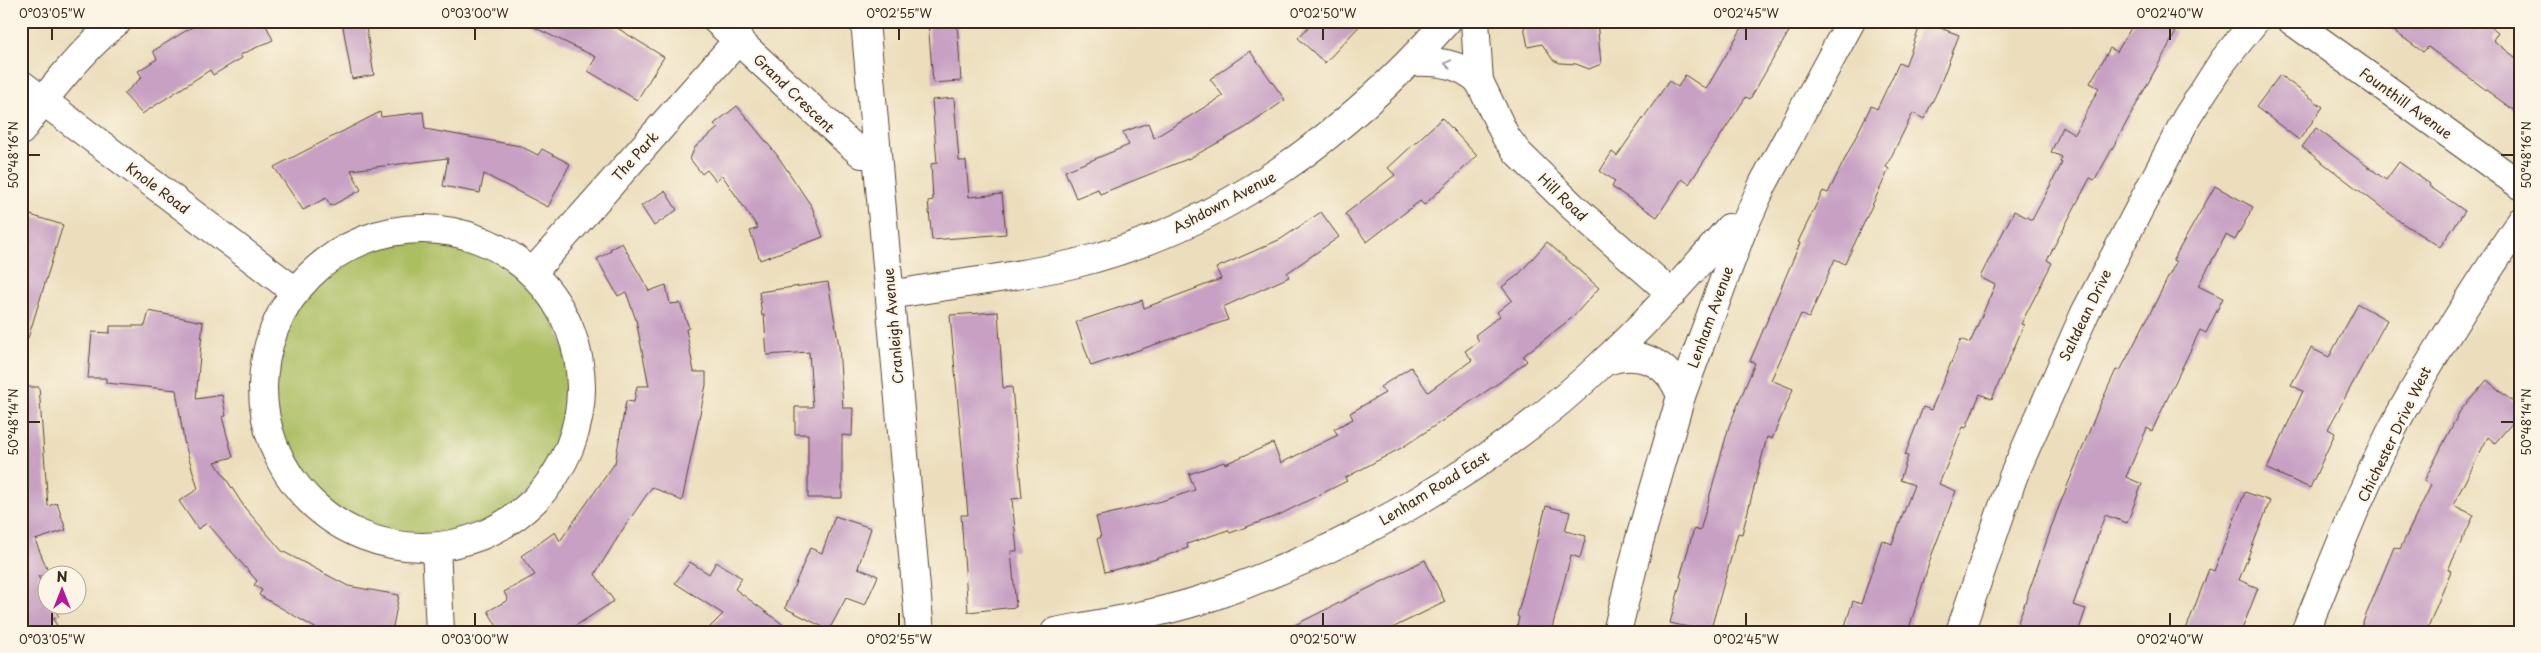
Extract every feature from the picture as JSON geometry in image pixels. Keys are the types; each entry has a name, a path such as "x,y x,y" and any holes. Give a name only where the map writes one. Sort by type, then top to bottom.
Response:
{"street":[{"path":"21,131 88,50 118,21"},
{"name":"Grand Crescent","path":"717,21 739,39 795,95 862,154 876,154"},
{"name":"Cranleigh Avenue","path":"865,21 920,632"},
{"name":"Ashdown Avenue","path":"890,295 1075,263 1184,224 1252,189 1289,166 1354,115 1412,62 1447,21"},
{"name":"Hill Road","path":"1475,21 1479,81 1496,119 1518,154 1572,206 1672,294"},
{"name":"Lenham Avenue","path":"1617,632 1681,396 1742,231 1763,184 1852,21"},
{"name":"Saltdean Drive","path":"1960,632 2013,477 2084,313 2187,117 2223,60 2255,21"},
{"name":"Founthill Avenue","path":"2292,21 2520,185"},
{"name":"The Park","path":"532,273 739,39"},
{"path":"1412,62 1431,61 1457,66 1479,81"},
{"name":"Knole Road","path":"21,84 296,292"},
{"name":"Chichester Drive West","path":"2305,632 2356,512 2404,407 2457,318 2520,222"},
{"name":"Lenham Road East","path":"1055,632 1134,616 1215,595 1311,557 1367,529 1469,468 1518,435 1604,362 1672,294 1730,228 1742,231"},
{"path":"402,230 432,230 472,237 498,248 532,273 540,280 566,319 578,356 582,394 580,413 570,447 550,483 524,511 508,523 473,539 436,547 395,545 375,540 344,527 321,512 306,498 282,465 267,427 264,407 264,366 275,327 296,292 325,262 349,247 376,236 402,230"},
{"path":"1604,362 1627,356 1651,360 1670,375 1681,396"},
{"path":"436,547 440,632"}],"green space":[{"path":"420,239 449,242 477,250 503,264 535,293 558,331 566,359 569,388 566,417 558,445 544,471 515,503 477,526 449,534 420,537 391,534 363,526 337,512 305,483 282,445 274,417 271,388 274,359 282,331 296,305 325,273 363,250 391,242"}],"building":[{"path":"202,21 264,21 273,40 240,55 242,58 213,75 210,70 142,114 124,94 142,77 138,71 157,59 153,51"},
{"path":"342,21 365,21 374,75 352,79"},
{"path":"521,21 606,21 664,57 637,100 588,71 596,57"},
{"path":"928,21 957,21 961,81 933,83"},
{"path":"1314,21 1364,21 1325,63 1298,38"},
{"path":"1523,21 1597,21 1601,64 1589,69 1576,64 1560,63 1553,60 1542,44 1528,47"},
{"path":"1746,21 1795,21 1750,99 1746,97 1689,184 1682,179 1657,217 1612,187 1615,181 1600,171 1612,152 1617,156 1669,81 1678,87 1685,75 1706,89"},
{"path":"1922,21 1959,35 1938,90 1924,119 1913,113 1886,167 1889,169 1845,264 1835,259 1809,318 1801,314 1771,380 1793,389 1772,439 1767,437 1742,534 1738,533 1710,632 1670,623 1682,578 1680,577 1694,529 1700,531 1729,426 1755,363 1750,361 1800,243 1798,242 1823,191 1828,193 1871,106 1877,109 1899,63 1905,66"},
{"path":"2135,21 2157,21 2176,32 2095,180 2090,178 2047,260 2052,263 2021,324 2024,325 1992,399 1980,394 1966,428 1963,427 1939,484 1956,491 1931,557 1908,632 1843,632 1853,601 1861,604 1882,540 1892,544 1914,485 1900,480 1908,456 1905,455 1923,407 1931,410 1961,339 1970,343 1995,285 1980,277 2014,211 2032,220 2062,163 2060,162 2062,157 2051,152 2063,127 2075,134 2099,88 2090,83 2110,48 2117,52"},
{"path":"2380,21 2483,21 2498,32 2493,40 2520,61 2520,115 2428,47 2423,52"},
{"path":"1250,51 1285,100 1245,128 1190,158 1100,194 1098,189 1076,198 1065,171 1129,145 1123,132 1148,123 1154,138 1223,96 1210,79"},
{"path":"2280,75 2323,107 2299,140 2256,107"},
{"path":"954,98 959,161 966,161 969,197 1002,194 1006,234 932,240 928,201 933,200 931,164 937,163 932,100"},
{"path":"737,106 777,155 812,207 823,237 760,260 750,231 758,228 722,175 716,181 707,170 702,174 690,159 695,147 718,128 714,124"},
{"path":"380,112 381,117 423,112 425,129 520,146 538,155 542,149 570,164 548,207 484,174 480,193 443,186 448,158 351,170 361,190 331,206 326,198 303,210 274,167"},
{"path":"1442,118 1477,156 1424,205 1420,201 1367,242 1345,214 1395,175 1388,168"},
{"path":"2316,128 2386,180 2399,162 2465,211 2440,247 2402,223 2302,147"},
{"path":"2215,186 2253,207 2235,240 2226,235 2198,286 2223,298 2206,333 2200,330 2152,431 2147,428 2126,477 2142,484 2127,523 2105,515 2073,605 2086,609 2078,632 2029,632 2016,628 2056,514 2099,407 2116,370 2120,371 2176,262 2173,260"},
{"path":"665,191 677,210 654,226 641,206"},
{"path":"1321,212 1339,237 1287,273 1289,277 1223,307 1228,320 1091,366 1076,322 1142,300 1144,308 1221,279 1216,268 1281,239"},
{"path":"27,214 63,225 28,338 21,337 21,230"},
{"path":"1547,242 1599,288 1573,317 1523,356 1527,361 1500,382 1403,447 1345,478 1347,481 1279,515 1230,533 1228,530 1187,544 1188,548 1153,560 1105,572 1097,539 1101,537 1096,517 1162,501 1195,490 1189,474 1224,462 1225,464 1273,443 1281,463 1338,435 1334,429 1353,419 1350,413 1385,393 1380,387 1411,367 1428,392 1472,360 1465,351 1479,341 1475,335 1500,316 1497,312 1512,300 1502,287 1518,275"},
{"path":"622,243 649,291 666,285 670,304 680,303 689,328 686,329 694,372 706,372 706,385 682,501 652,487 623,529 595,574 614,601 566,632 500,632 488,611 508,600 504,592 535,575 521,556 555,532 560,541 615,463 626,401 634,402 637,386 649,386 636,320 626,292 618,296 597,259"},
{"path":"828,282 839,346 843,408 853,408 852,436 842,435 842,498 808,498 808,434 795,434 795,407 813,407 809,352 767,355 764,315 762,316 759,292"},
{"path":"2358,304 2387,320 2328,429 2335,433 2310,488 2267,469 2303,391 2291,385 2311,348 2329,357"},
{"path":"149,311 203,322 196,399 222,395 226,416 222,417 233,457 215,462 245,508 282,551 348,586 399,595 392,632 322,632 259,595 262,590 254,585 257,581 207,523 198,529 179,501 198,489 184,441 176,390 106,383 106,378 88,378 92,332 110,333 110,326 145,326"},
{"path":"998,312 1003,388 1012,387 1022,498 1012,499 1017,551 1011,551 1016,607 968,612 961,515 968,515 950,315"},
{"path":"2487,380 2520,408 2520,414 2495,443 2488,437 2453,505 2474,515 2448,570 2451,571 2426,632 2359,632 2394,547 2400,549 2431,485 2424,481 2460,411"},
{"path":"21,387 39,387 48,506 57,503 66,530 35,540 46,566 38,566 38,616 58,616 53,619 61,632 21,632"},
{"path":"2245,492 2270,501 2239,580 2258,588 2241,632 2185,632 2209,569 2214,571"},
{"path":"1546,506 1570,512 1565,531 1586,536 1580,558 1571,555 1551,632 1516,632 1519,617 1517,616"},
{"path":"835,516 871,528 858,568 878,576 865,605 846,598 829,630 785,608 810,548 822,553"},
{"path":"1425,560 1445,602 1384,632 1281,632"},
{"path":"690,562 709,574 716,562 742,578 735,589 793,632 705,632 723,614 675,583"}]}
